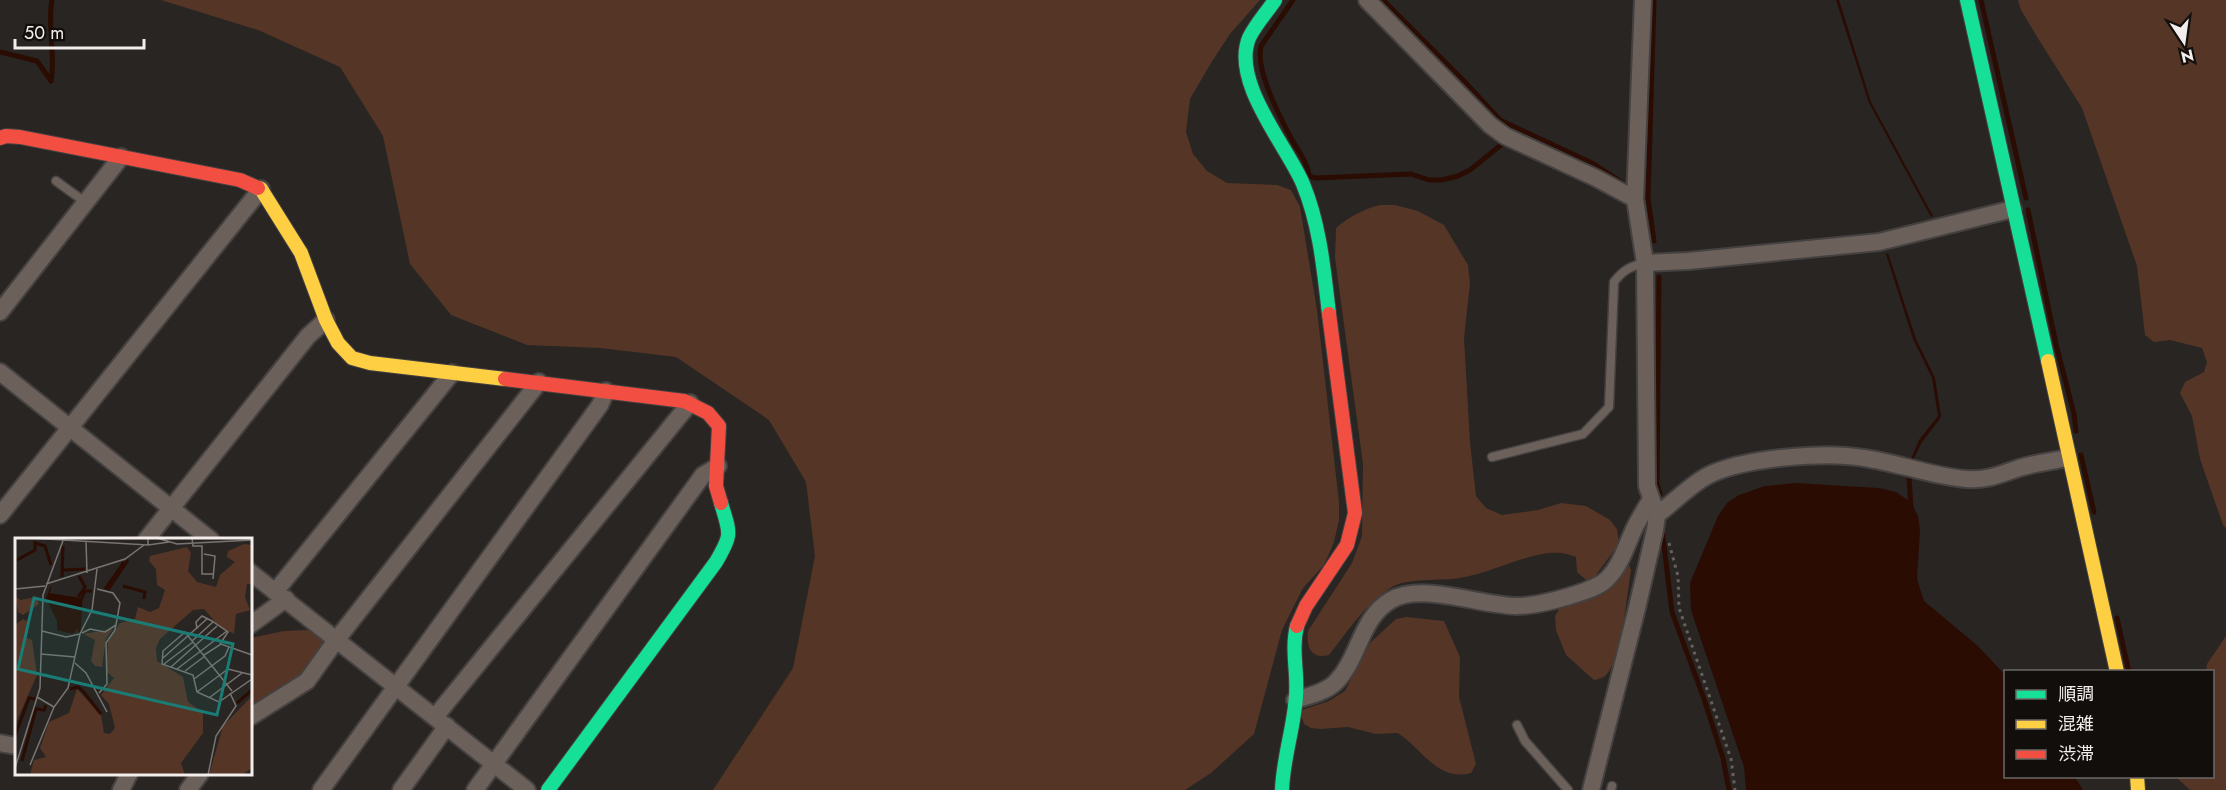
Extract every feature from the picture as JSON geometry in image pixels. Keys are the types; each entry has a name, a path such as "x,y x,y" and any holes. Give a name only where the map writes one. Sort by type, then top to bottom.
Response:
{"street":[{"path":"1275,0 1249,38 1245,60 1249,78 1265,118 1303,184 1320,243 1355,513 1354,527 1348,547 1340,561 1312,594 1298,623 1294,646 1297,687 1282,790"},
{"path":"1367,0 1490,125 1504,136 1596,178 1635,199"},
{"path":"1591,790 1637,608 1654,507 1647,486 1646,263 1635,199 1643,0"},
{"path":"1967,0 2117,670"},
{"path":"0,138 20,137 240,180 261,189 302,253 326,320 338,343 352,358 370,363 539,382 690,403 705,409 714,417 719,426 716,486 729,530 729,540 716,562 548,790"},
{"path":"0,312 121,157"},
{"path":"0,515 261,189"},
{"path":"1646,263 1879,242 2013,208"},
{"path":"148,538 308,336 326,320"},
{"path":"0,372 209,538"},
{"path":"252,623 280,596 452,373"},
{"path":"252,716 307,681 337,639 539,382"},
{"path":"321,790 600,405 606,391"},
{"path":"400,790 441,722 690,403"},
{"path":"1295,700 1323,691 1335,683 1346,669 1367,624 1380,607 1405,594 1422,593 1516,606 1555,601 1596,586 1608,578 1618,563 1636,524 1654,507 1717,472 1736,466 1798,457 1837,455 1861,457 1967,479 1999,476 2019,468 2068,458"},
{"path":"475,790 703,475 718,465"},
{"path":"252,574 527,790"},
{"path":"0,743 15,746"},
{"path":"121,790 128,775"},
{"path":"188,790 199,775"}],"lane":[{"path":"56,181 85,202"},
{"path":"1492,457 1583,435 1609,407 1614,282 1631,266 1646,263"},
{"path":"1517,724 1525,741 1568,790"}],"path":[{"path":"1654,507 1664,524 1678,576 1679,608 1731,759 1736,790"}],"shaded area":[{"path":"161,0 1260,0 1230,34 1190,99 1186,132 1193,154 1207,171 1227,183 1277,185 1291,190 1300,207 1317,310 1339,502 1339,520 1334,542 1324,565 1303,588 1282,630 1254,734 1211,773 1185,790 713,790 793,668 815,556 806,482 769,420 676,357 600,348 527,345 451,315 410,264 383,136 340,67 258,30"},
{"path":"1836,0 1839,0 1871,102 1933,216 1931,217 1869,103"},
{"path":"2018,0 2226,0 2226,528 2200,459 2192,416 2180,393 2185,382 2204,372 2207,362 2202,348 2170,340 2154,342 2145,335 2137,266 2082,108 2021,10"},
{"path":"1380,205 1395,205 1418,211 1444,225 1468,265 1470,283 1464,338 1470,442 1476,496 1486,508 1502,515 1538,510 1561,503 1586,506 1610,520 1617,529 1619,544 1593,579 1586,580 1577,572 1576,557 1553,553 1526,558 1460,578 1398,584 1382,594 1365,610 1329,655 1318,656 1309,647 1308,631 1352,563 1362,536 1363,464 1335,258 1336,228 1356,214"},
{"path":"1888,253 1916,339 1935,378 1941,416 1922,442 1913,460 1911,459 1919,440 1938,416 1932,378 1913,339 1886,254"},
{"path":"1795,483 1879,488 1896,492 1911,502 1918,516 1920,530 1917,579 1924,601 1978,646 2004,674 2004,778 2076,778 2083,790 1746,790 1744,767 1691,610 1690,583 1718,516 1727,503 1739,495 1765,486"},
{"path":"1625,563 1631,570 1620,641 1612,667 1605,676 1594,680 1566,655 1556,630 1555,616 1560,608 1585,600 1605,588"},
{"path":"1406,617 1444,621 1460,657 1459,697 1476,764 1471,773 1459,775 1440,769 1398,733 1376,734 1348,727 1320,729 1304,724 1302,710 1329,701 1345,691 1370,643 1396,619"},
{"path":"284,631 316,632 328,641 303,678 252,710 252,638"},
{"path":"2226,636 2226,790 2190,790 2177,778 2214,778 2214,670 2206,670 2207,664"}],"waterway":[{"path":"0,52 37,61 51,81 52,0"},
{"path":"1293,0 1261,46 1260,56 1265,80 1275,106 1309,175"},
{"path":"1383,0 1500,120 1594,164 1624,184"},
{"path":"1654,0 1648,198 1654,241"},
{"path":"1981,0 2026,198"},
{"path":"1308,176 1316,178 1411,174 1429,180 1442,180 1470,170 1501,145"},
{"path":"2028,210 2076,431"},
{"path":"1659,277 1657,483 1660,494"},
{"path":"2081,455 2094,512"},
{"path":"1909,477 1911,508"},
{"path":"1662,529 1672,612 1723,758 1729,790"},
{"path":"2117,618 2129,670"}],"traffic: fast":[{"path":"1275,0 1249,38 1245,55 1248,74 1263,113 1303,184 1309,200 1320,248 1329,314"},
{"path":"1967,0 2048,361"},
{"path":"548,790 716,562 725,545 728,533 721,503"},
{"path":"1282,790 1296,696 1295,635 1297,626"}],"traffic: slow":[{"path":"258,188 261,189 301,253 326,320 338,343 352,358 370,363 505,379"},
{"path":"2048,361 2117,670"},
{"path":"2137,778 2138,790"}],"traffic: jam":[{"path":"0,138 20,137 240,180 258,188"},
{"path":"1297,626 1306,606 1347,545 1355,513 1329,314"},
{"path":"505,379 684,401 708,413 719,426 716,486 721,503"}]}
